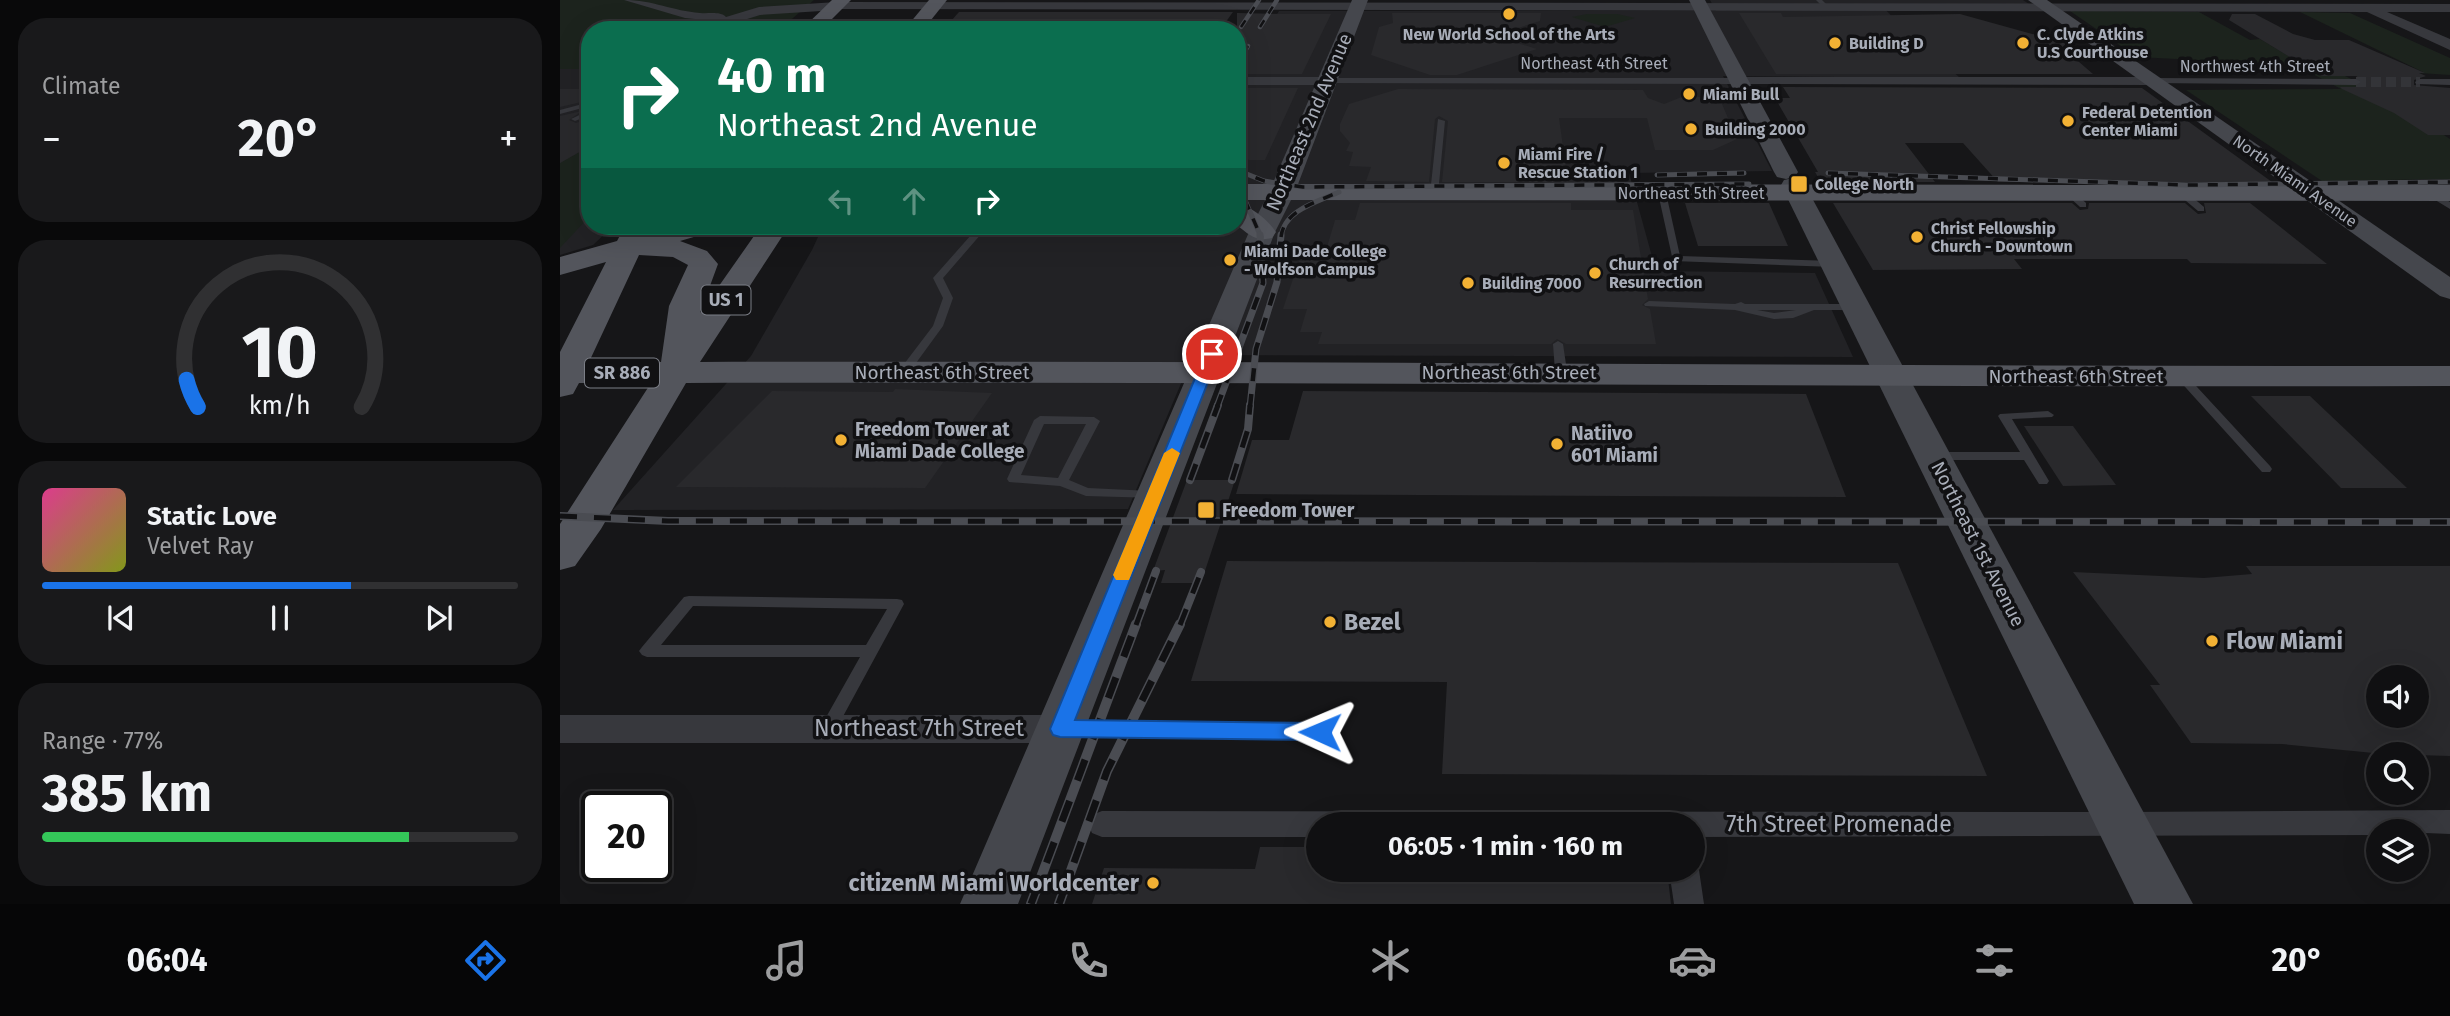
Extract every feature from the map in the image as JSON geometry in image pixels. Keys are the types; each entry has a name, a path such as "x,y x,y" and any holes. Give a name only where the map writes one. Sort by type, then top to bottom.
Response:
{"main road":[{"path":"820,21 839,3"},
{"path":"921,21 936,3"},
{"name":"Northeast 2nd Avenue","path":"989,904 1205,371 1262,232 1282,192 1358,4"},
{"name":"Northeast 1st Avenue","path":"1699,4 2164,904"},
{"name":"North Miami Avenue","path":"2042,4 2450,290"},
{"name":"Northeast 5th Street","path":"1246,192 1662,193 1792,183 2077,199 2191,201 2312,193 2443,197"},
{"path":"1246,219 1262,232"},
{"name":"US 1","path":"560,555 586,519 653,406 769,235"},
{"path":"563,377 634,236"},
{"path":"560,266 634,236 698,256 703,264 685,306 676,373"},
{"name":"Northeast 6th Street","path":"563,377 676,373 1205,371 1560,358 1892,376 2450,376"}],"street":[{"path":"630,0 659,5 678,21"},
{"path":"2346,0 2450,46"},
{"path":"686,21 839,3 2042,4 2450,8"},
{"path":"725,21 746,14"},
{"name":"Northeast 4th Street","path":"1246,80 2154,81"},
{"name":"Northwest 4th Street","path":"2154,81 2356,82"},
{"path":"2420,82 2450,82"},
{"name":"Northeast 7th Street","path":"560,729 1060,729"},
{"name":"7th Street Promenade","path":"1102,824 2123,825 2450,822"},
{"path":"1686,882 1689,904"}],"lane":[{"path":"560,112 581,106"},
{"path":"575,120 581,117"},
{"path":"1434,194 1441,121"},
{"path":"1662,193 1676,259 1834,264"},
{"path":"904,372 938,326 948,298 938,278 976,235"},
{"path":"1649,304 1857,307"},
{"path":"2181,376 2266,469"},
{"path":"2043,481 2004,416 2048,415"},
{"path":"1062,482 1094,421 1040,421 1013,479 1062,482 1086,492 1155,495"},
{"path":"1933,456 2028,456"},
{"path":"828,728 871,651 897,604 689,601 648,651 871,651"},
{"name":"Northeast 7th Street","path":"1060,729 1320,732"}],"shaded area":[{"path":"560,0 814,0 790,21 581,21 581,69 560,69"},
{"name":"Miami Dade College - Wolfson Campus","path":"1710,0 2023,0 2029,4 1881,5 1937,63 1944,63 1960,78 1723,76 1772,171 1629,173 1656,271 1815,273 1853,357 1193,355 1128,509 613,510 751,356 819,235 1246,235 1246,63 1279,11 1716,11"},
{"path":"2070,11 2199,12 2250,40 2260,39 2302,64 2343,75 2374,90 2450,139 2450,179 2322,181 2186,90 2341,89 2296,65 2137,57"},
{"path":"2300,12 2350,13 2450,58 2450,75 2419,73 2423,72"},
{"path":"1617,14 1635,18 1605,27 1572,17"},
{"path":"560,69 581,69 581,235 604,235 593,245 560,255"},
{"path":"581,151 581,226 560,248 560,163"}],"building":[{"path":"959,12 1233,12 1226,21 951,21"},
{"path":"1237,13 1331,14 1302,74 1246,74 1246,21 1237,21"},
{"path":"1392,13 1541,13 1540,21 1499,34 1520,40 1514,42 1537,49 1457,75 1430,75 1371,55 1379,27 1393,23"},
{"path":"1739,13 1781,13 1783,17 1960,14 2087,49 2071,55 2093,74 1776,74"},
{"path":"2232,14 2255,14 2293,34 2315,40 2349,40 2425,73 2419,73 2426,76 2414,80 2414,85 2450,88 2450,135 2428,135 2394,113 2342,89 2340,87 2357,87 2363,81 2356,76 2321,76 2229,20"},
{"path":"1783,87 2142,88 2272,182 1998,182 1963,143 1905,143 1935,182 1821,182 1815,172 1818,172 1775,98 1790,98"},
{"path":"1246,88 1298,88 1265,160 1246,158"},
{"path":"560,89 581,89 581,102 560,107"},
{"path":"1398,89 1643,90 1648,98 1664,104 1689,94 1722,104 1737,139 1713,150 1655,150 1647,118 1559,118 1568,182 1442,182 1448,121 1439,116 1435,119 1429,182 1366,181 1371,167 1349,166 1353,152 1346,151 1350,143 1340,131 1340,124 1349,104"},
{"path":"581,111 569,120 576,123 581,121 581,151 560,163 560,116"},
{"name":"Building 7000","path":"1360,203 1571,203 1571,210 1633,210 1648,299 1642,305 1650,309 1656,344 1566,344 1557,339 1551,344 1318,344 1322,332 1300,332 1307,309 1283,309 1299,261 1303,261 1308,247 1327,247 1335,220 1355,220"},
{"path":"1685,203 1769,203 1788,246 1698,246"},
{"path":"1833,203 2072,203 2080,210 2088,209 2089,203 2185,203 2198,214 2206,213 2204,203 2250,203 2327,264 2191,263 2187,259 2014,259 2022,269 1873,270"},
{"name":"Freedom Tower at Miami Dade College","path":"895,389 992,393 925,488 676,487 772,391 893,392"},
{"name":"Natiivo 601 Miami","path":"1303,391 1806,394 1846,497 1236,494 1252,440 1289,440"},
{"path":"2251,396 2310,396 2407,488 2341,488"},
{"path":"2024,426 2073,426 2116,485 2063,486"},
{"path":"1187,480 1235,480 1201,583 1161,583 1165,570 1153,571"},
{"path":"1227,561 1898,563 1987,776 1442,774 1447,682 1191,681"},
{"path":"2246,566 2450,566 2450,756 2429,755 2429,742 2366,742 2366,752 2282,744 2191,743 2150,685 2160,685 2073,572 2204,578 2252,574"},
{"path":"1260,847 1306,847 1306,882 1668,882 1671,904 1092,904 1104,868 1255,869"}],"tunnel":[{"path":"2356,82 2420,82"}],"railway":[{"path":"1245,21 1259,0"},
{"path":"1260,27 1277,0"},
{"path":"1657,175 1744,173"},
{"path":"1828,173 2187,185 2450,182"},
{"path":"1246,174 1264,181 1303,187 1749,184"},
{"path":"1835,184 1901,184"},
{"path":"1281,237 1283,228 1295,214 1339,192"},
{"path":"1246,203 1261,237"},
{"path":"1217,407 1263,283 1260,235"},
{"path":"1250,407 1256,349 1277,282 1281,235"},
{"path":"1190,480 1218,405"},
{"path":"1232,480 1248,429 1250,405"},
{"path":"560,516 668,521 2450,522"},
{"path":"1136,625 1156,571"},
{"path":"1180,625 1201,572"},
{"path":"1031,904 1136,624"},
{"path":"1059,904 1107,771 1180,624"}],"slow traffic":[{"path":"1122,575 1172,453"}],"place":[{"name":"New World School of the Arts","path":"1509,14"},
{"name":"Building D","path":"1835,43"},
{"name":"C. Clyde Atkins U.S Courthouse","path":"2023,43"},
{"name":"Miami Bull","path":"1689,94"},
{"name":"Federal Detention Center Miami","path":"2068,121"},
{"name":"Building 2000","path":"1691,129"},
{"name":"Miami Fire / Rescue Station 1","path":"1504,163"},
{"name":"College North","path":"1799,184"},
{"name":"Christ Fellowship Church - Downtown","path":"1917,237"},
{"name":"Miami Dade College - Wolfson Campus","path":"1230,260"},
{"name":"Church of Resurrection","path":"1595,273"},
{"name":"Building 7000","path":"1468,283"},
{"name":"Freedom Tower at Miami Dade College","path":"841,440"},
{"name":"Natiivo 601 Miami","path":"1557,444"},
{"name":"Freedom Tower","path":"1206,510"},
{"name":"Bezel","path":"1330,622"},
{"name":"Flow Miami","path":"2212,641"},
{"name":"citizenM Miami Worldcenter","path":"1153,883"}],"route":[{"path":"1212,354 1060,729 1320,732"}]}
